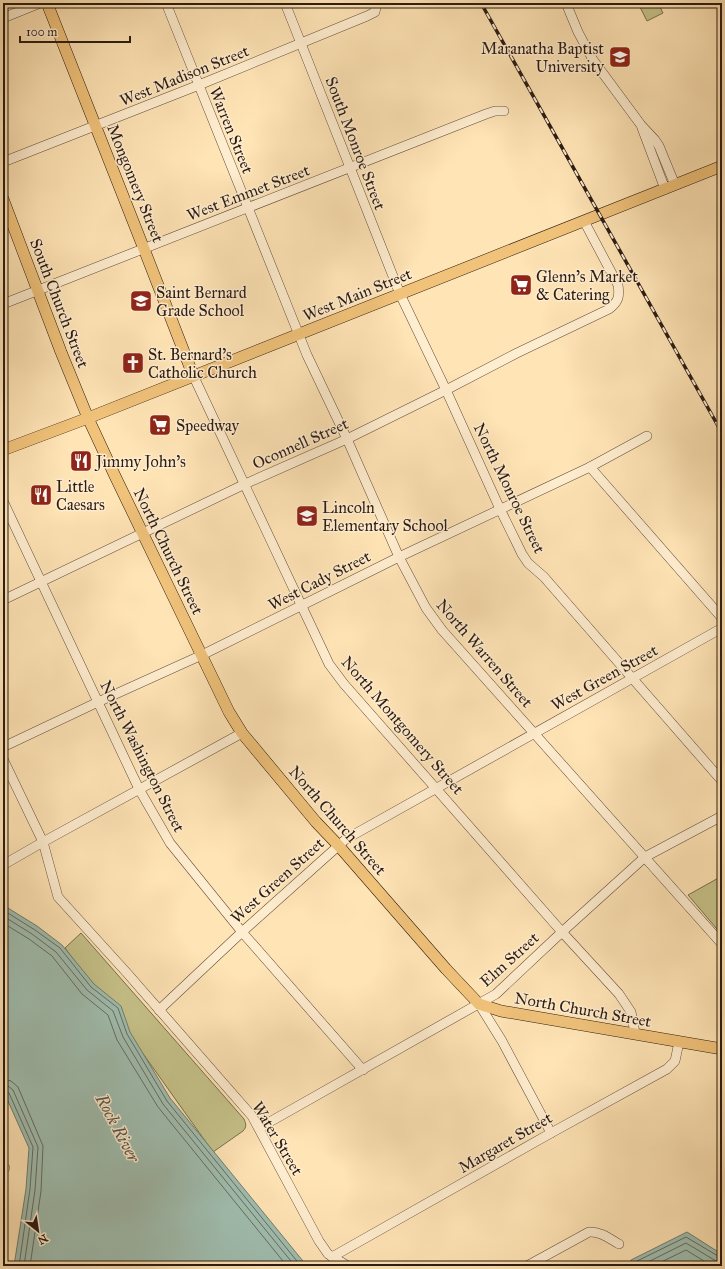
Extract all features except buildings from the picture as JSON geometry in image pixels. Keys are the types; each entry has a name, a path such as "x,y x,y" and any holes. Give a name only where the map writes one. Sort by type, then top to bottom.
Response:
{"main road":[{"name":"Mongomery Street","path":"46,3 96,126 193,375"},
{"name":"West Main Street","path":"3,450 88,418 722,166"},
{"name":"South Church Street","path":"3,199 61,352 88,418"},
{"name":"North Church Street","path":"88,418 229,712 242,733 316,822 338,845 446,969 479,1004 501,1011 722,1049"}],"street":[{"path":"3,18 40,3"},
{"name":"Warren Street","path":"166,3 298,334"},
{"name":"South Monroe Street","path":"285,3 400,294"},
{"path":"566,3 578,32 593,60 641,125 670,187"},
{"name":"West Madison Street","path":"3,162 301,44 374,7"},
{"name":"West Emmet Street","path":"3,304 144,248 248,209 486,114 495,111 504,111"},
{"name":"Oconnell Street","path":"3,600 245,484 347,439 517,353 609,309 618,301 620,294 618,285 584,221"},
{"name":"North Monroe Street","path":"400,294 522,554 528,563 544,577 722,781"},
{"name":"North Warren Street","path":"298,334 347,439 399,557 426,608 442,630 722,944"},
{"name":"North Montgomery Street","path":"193,375 333,668 344,684 562,932 625,1001 633,1019 635,1033"},
{"name":"West Cady Street","path":"3,747 202,655 399,557 590,467 646,436"},
{"path":"590,467 722,618"},
{"name":"North Washington Street","path":"3,501 140,789 170,843 242,932 363,1070"},
{"name":"West Green Street","path":"159,1010 242,932 346,839 722,628"},
{"path":"3,865 242,733"},
{"name":"Water Street","path":"3,759 43,842 58,897 252,1116 319,1241 328,1254 348,1266"},
{"name":"Elm Street","path":"259,1128 496,994 562,932 645,858 722,816"},
{"path":"479,1004 502,1042 551,1133"},
{"name":"Margaret Street","path":"332,1257 551,1133 668,1069 675,1061 679,1042"},
{"path":"527,1266 589,1232 594,1231 619,1244"}],"shaded area":[{"path":"638,3 658,3 663,13 647,21"},
{"path":"722,876 722,935 688,895"},
{"path":"81,933 244,1119 246,1125 243,1131 213,1152 129,1034 65,948"}],"water":[{"name":"Rock River","path":"3,905 37,926 62,945 94,984 121,1006 130,1032 170,1098 307,1266 14,1266 26,1189 29,1148 3,1090"},
{"path":"687,1232 722,1253 722,1266 630,1266 631,1260"}],"railway":[{"path":"481,3 722,433"}],"place":[{"name":"Maranatha Baptist University","path":"620,57"},
{"name":"Glenn's Market & Catering","path":"521,285"},
{"name":"Saint Bernard Grade School","path":"141,301"},
{"name":"St. Bernard's Catholic Church","path":"133,363"},
{"name":"Speedway","path":"160,425"},
{"name":"Jimmy John's","path":"81,461"},
{"name":"Little Caesars","path":"41,495"},
{"name":"Lincoln Elementary School","path":"307,516"}]}
